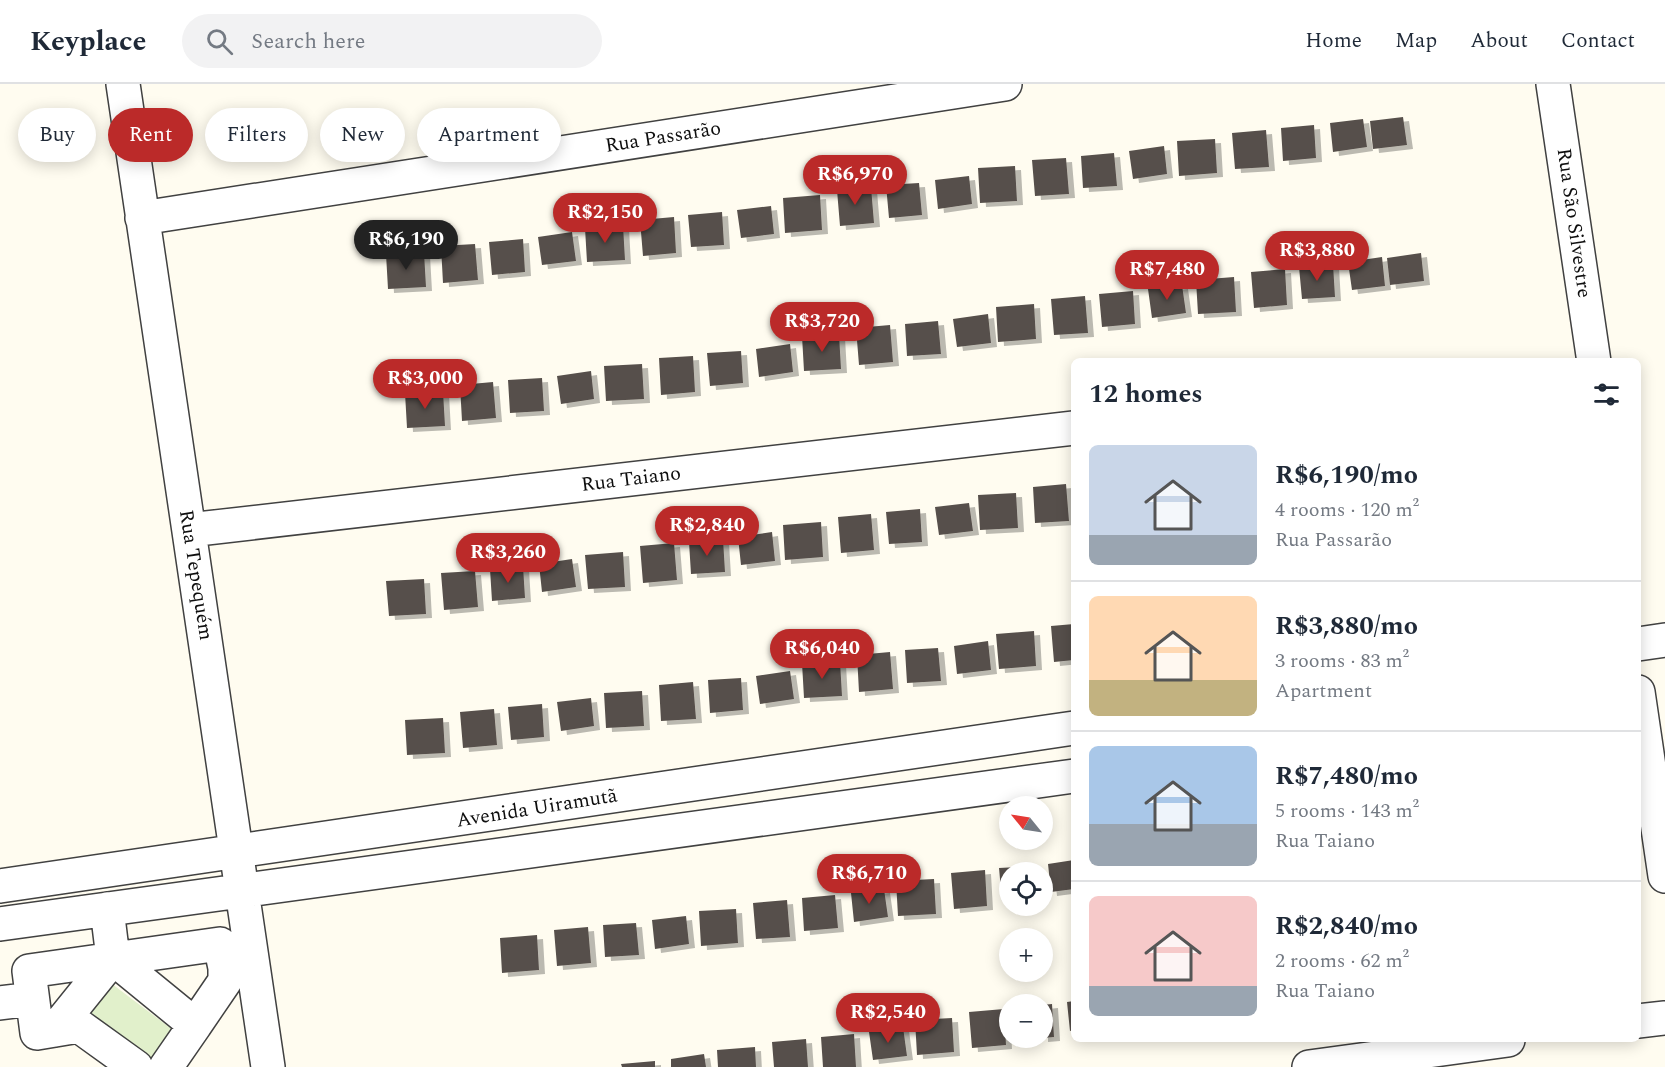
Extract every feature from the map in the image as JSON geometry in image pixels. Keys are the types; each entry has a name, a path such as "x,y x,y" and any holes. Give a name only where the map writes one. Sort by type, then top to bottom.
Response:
{"street":[{"name":"Rua Tepequém","path":"123,84 237,853 241,890 239,966 268,1067"},
{"name":"Rua Passarão","path":"142,218 1005,84"},
{"name":"Rua São Silvestre","path":"1553,84 1593,358"},
{"name":"Rua Taiano","path":"189,530 1071,428"},
{"path":"1641,644 1665,640"},
{"path":"1645,696 1665,876"},
{"name":"Avenida Uiramutã","path":"0,886 237,853 1071,728"},
{"name":"Avenida Uiramutã","path":"0,924 1071,776"},
{"path":"107,909 113,958 195,1025"},
{"path":"136,1067 79,1026 37,1033 29,971 220,944 239,966 225,981 166,1067"},
{"path":"55,1030 113,958"},
{"path":"0,1003 33,999"},
{"path":"1641,1022 1665,1018"},
{"path":"1308,1067 1493,1042"}],"green space":[{"path":"112,984 173,1030 150,1061 89,1015"}],"building":[{"path":"1403,117 1407,145 1373,149 1370,121"},
{"path":"1363,119 1367,147 1333,152 1330,123"},
{"path":"1314,125 1316,158 1283,161 1281,128"},
{"path":"1266,130 1269,167 1235,169 1232,133"},
{"path":"1215,139 1217,173 1179,176 1177,141"},
{"path":"1164,146 1167,174 1133,179 1129,151"},
{"path":"1114,153 1117,186 1083,188 1081,156"},
{"path":"1066,158 1069,194 1035,196 1032,160"},
{"path":"1015,166 1017,201 980,203 978,168"},
{"path":"969,176 972,204 938,209 935,180"},
{"path":"919,183 922,215 889,218 886,185"},
{"path":"871,187 874,223 840,226 837,190"},
{"path":"820,195 822,230 785,233 783,198"},
{"path":"771,206 774,234 741,238 737,210"},
{"path":"722,212 724,245 691,247 688,215"},
{"path":"674,217 676,253 643,256 640,220"},
{"path":"623,225 625,260 587,262 585,228"},
{"path":"572,232 576,261 542,265 538,237"},
{"path":"523,239 525,272 492,275 489,242"},
{"path":"475,244 478,280 443,283 441,246"},
{"path":"424,252 426,287 388,289 386,254"},
{"path":"1421,253 1424,281 1390,285 1387,258"},
{"path":"1382,257 1385,286 1352,290 1348,262"},
{"path":"1333,264 1335,297 1302,299 1299,267"},
{"path":"1285,269 1287,305 1254,308 1251,272"},
{"path":"1234,277 1236,312 1198,314 1196,280"},
{"path":"1182,285 1186,313 1152,318 1148,289"},
{"path":"1133,291 1135,324 1102,327 1099,294"},
{"path":"1085,296 1088,333 1054,335 1051,299"},
{"path":"1034,304 1036,339 998,342 996,307"},
{"path":"988,314 991,343 957,347 953,319"},
{"path":"938,321 941,354 907,356 905,324"},
{"path":"890,325 893,362 859,365 856,328"},
{"path":"839,334 841,369 804,371 802,336"},
{"path":"790,344 793,372 759,377 756,349"},
{"path":"741,351 743,383 710,386 707,353"},
{"path":"693,356 695,392 661,395 659,358"},
{"path":"642,364 644,399 606,401 604,366"},
{"path":"591,371 594,399 561,404 557,376"},
{"path":"542,378 544,411 510,413 508,380"},
{"path":"493,382 496,418 462,421 460,385"},
{"path":"443,391 445,426 407,428 405,393"},
{"path":"1066,484 1069,521 1035,523 1033,487"},
{"path":"1016,493 1018,528 980,530 978,495"},
{"path":"969,503 973,531 939,535 935,507"},
{"path":"920,509 922,542 889,544 886,512"},
{"path":"871,514 874,550 841,553 838,517"},
{"path":"821,522 823,557 785,560 783,525"},
{"path":"772,532 775,561 741,565 738,537"},
{"path":"723,539 725,572 691,574 689,542"},
{"path":"674,543 677,580 643,583 640,546"},
{"path":"623,552 625,587 588,589 585,555"},
{"path":"572,559 576,587 542,592 539,564"},
{"path":"523,566 525,598 492,601 490,569"},
{"path":"475,571 478,607 444,610 441,573"},
{"path":"424,579 426,614 389,616 386,581"},
{"path":"1071,624 1071,660 1054,662 1051,626"},
{"path":"1034,631 1036,666 999,669 996,634"},
{"path":"988,641 991,670 957,674 954,646"},
{"path":"938,648 941,681 907,683 905,650"},
{"path":"890,652 893,689 859,692 857,655"},
{"path":"840,661 842,696 804,698 802,663"},
{"path":"790,671 794,699 760,704 756,676"},
{"path":"741,678 743,710 710,713 708,680"},
{"path":"693,682 696,719 661,721 659,685"},
{"path":"642,691 644,726 606,728 604,693"},
{"path":"591,698 594,726 561,731 557,702"},
{"path":"542,704 544,737 511,740 508,707"},
{"path":"494,709 497,745 463,748 460,712"},
{"path":"443,718 445,753 407,755 405,720"},
{"path":"1071,860 1071,889 1053,892 1053,863"},
{"path":"985,870 987,906 954,909 951,873"},
{"path":"934,879 936,914 898,916 896,881"},
{"path":"884,889 888,917 854,922 851,893"},
{"path":"835,895 838,928 804,931 802,898"},
{"path":"787,900 790,937 756,939 753,903"},
{"path":"736,909 738,943 701,946 699,911"},
{"path":"686,916 689,944 655,949 652,920"},
{"path":"636,923 639,955 605,957 603,925"},
{"path":"588,927 591,963 557,966 554,930"},
{"path":"537,935 539,970 502,973 500,938"},
{"path":"1071,1001 1070,1031 1067,1002"},
{"path":"999,1009 999,1046 972,1048 969,1012"},
{"path":"952,1018 954,1052 917,1055 915,1020"},
{"path":"903,1027 907,1056 873,1060 869,1032"},
{"path":"854,1034 856,1067 823,1067 821,1037"},
{"path":"806,1039 808,1067 774,1067 772,1042"},
{"path":"755,1047 756,1067 718,1067 717,1050"},
{"path":"704,1054 706,1067 671,1067 671,1059"},
{"path":"655,1061 655,1067 622,1067 621,1064"}]}
